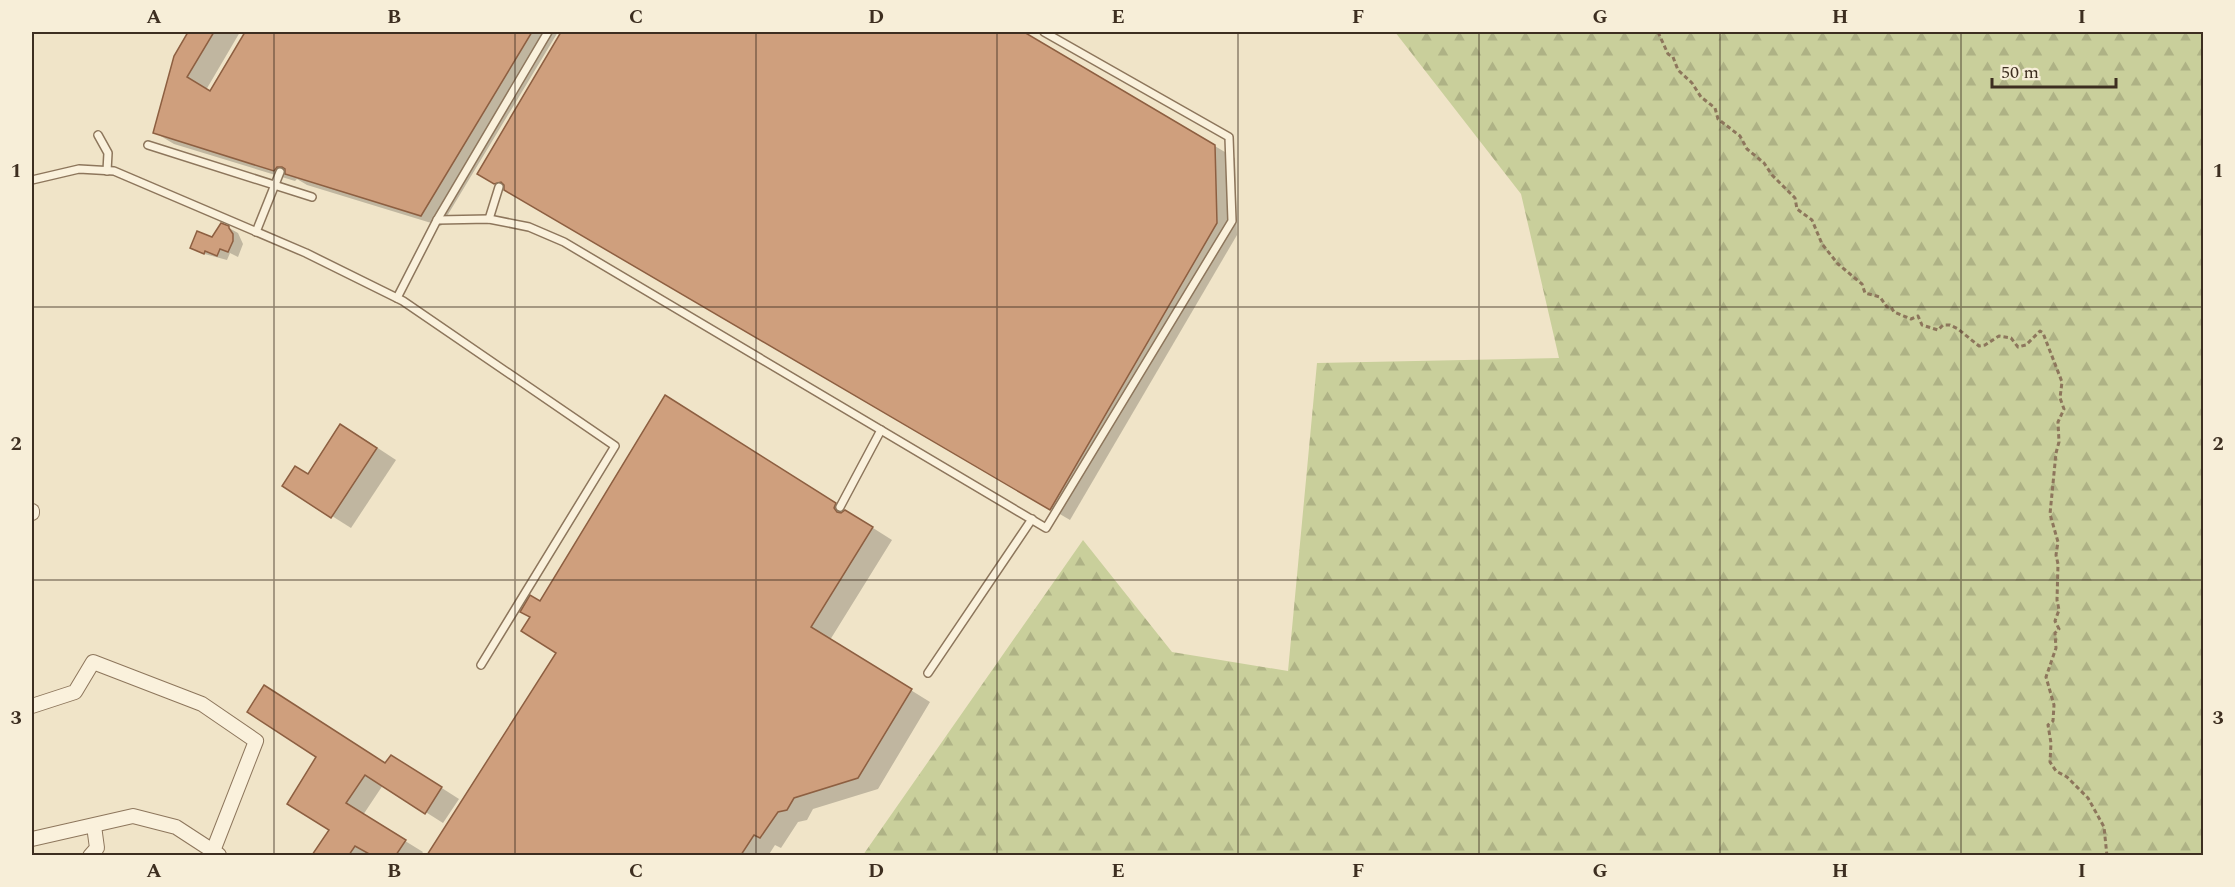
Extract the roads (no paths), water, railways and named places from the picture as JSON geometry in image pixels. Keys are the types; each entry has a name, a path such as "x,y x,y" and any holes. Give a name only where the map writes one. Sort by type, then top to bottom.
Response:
{"street":[{"path":"32,706 75,692 93,662 202,704 256,741 217,853 176,827 133,816 32,839"},
{"path":"94,826 97,853"}],"lane":[{"path":"397,298 437,220 548,32"},
{"path":"437,220 489,219 529,227 564,242 1046,528 1232,221 1229,137 1044,32"},
{"path":"98,135 108,153 107,171"},
{"path":"148,145 312,197"},
{"path":"32,180 78,169 114,171 306,253 397,298 615,446 481,665"},
{"path":"256,232 280,172"},
{"path":"489,219 499,187"},
{"path":"840,507 881,430"},
{"path":"928,673 1032,519"}]}
